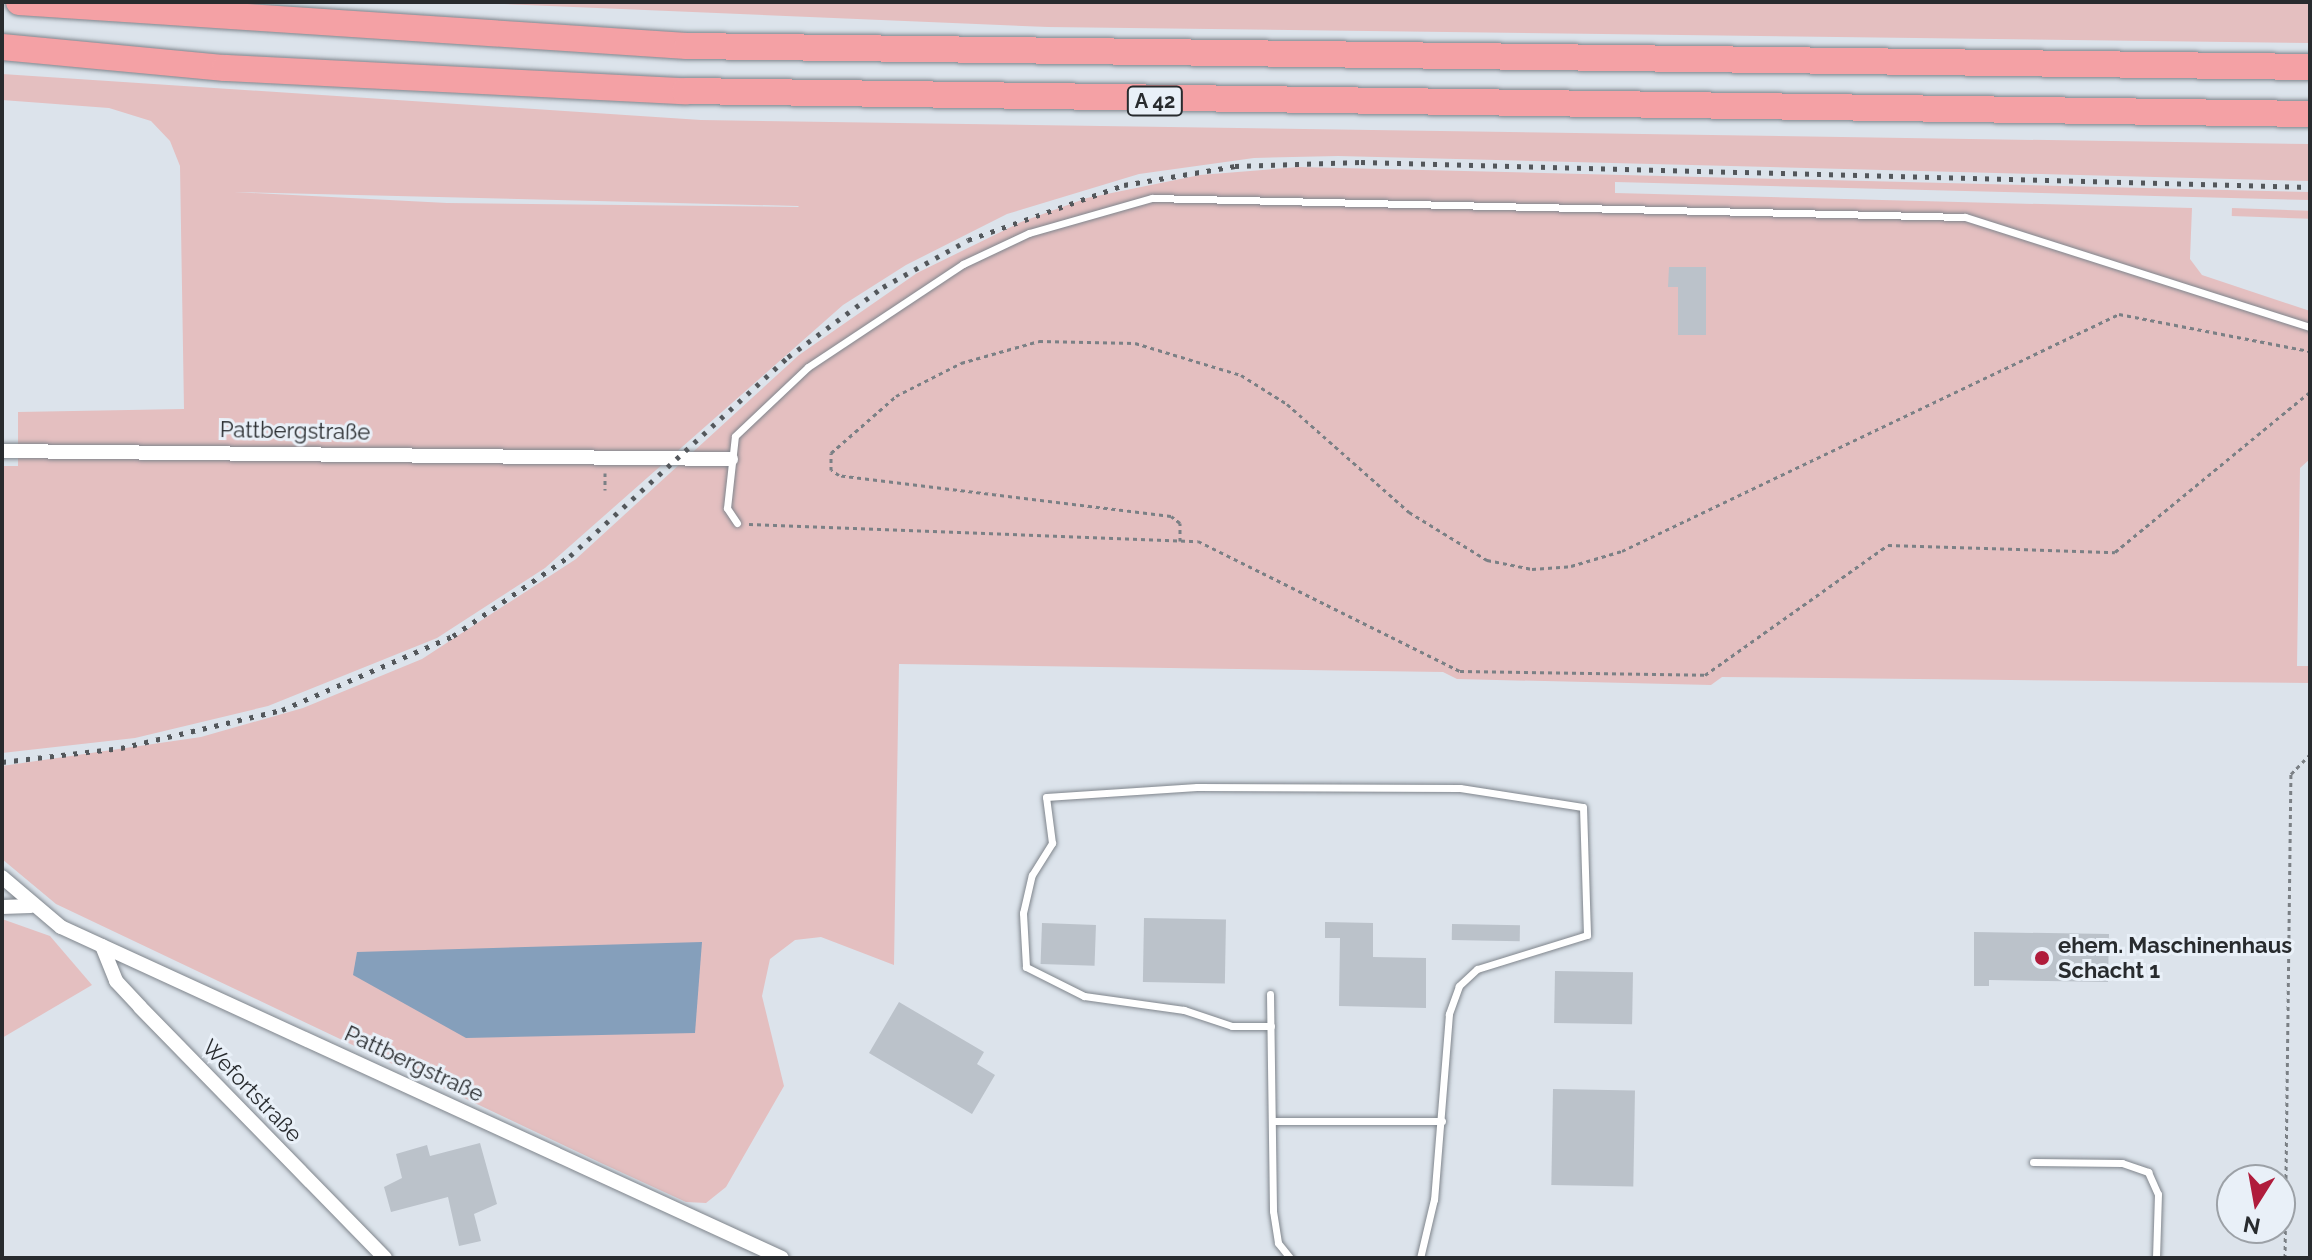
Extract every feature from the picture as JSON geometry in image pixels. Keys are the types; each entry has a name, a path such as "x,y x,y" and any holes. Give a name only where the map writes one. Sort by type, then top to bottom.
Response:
{"highway":[{"name":"A 42","path":"19,2 687,46 2310,67"},
{"name":"A 42","path":"2,47 225,68 685,91 2310,114"}],"street":[{"name":"Pattbergstraße","path":"2,451 731,459"},
{"name":"Pattbergstraße","path":"2,877 31,906 102,946 782,1258"},
{"path":"2,907 31,906"},
{"name":"Wefortstraße","path":"102,946 116,981 132,999 385,1258"}],"lane":[{"path":"737,523 727,508 735,436 749,419 882,313 1029,233 1152,198 1965,217 2310,327"},
{"path":"1271,1026 1232,1026 1184,1010 1084,996 1026,967 1023,913 1032,875 1052,843 1046,797 1197,787 1460,788 1583,807 1587,935 1477,969 1459,986 1449,1014 1442,1121 1420,1258"},
{"path":"1270,994 1273,1211 1278,1243 1290,1258"},
{"path":"1273,1121 1442,1121"},
{"path":"2033,1162 2122,1163 2148,1172 2158,1194 2156,1258"}],"path":[{"path":"1180,541 1180,523 1171,516 839,475 831,470 831,453 896,396 961,363 1039,341 1135,343 1241,375 1287,404 1409,512 1487,560 1532,569 1571,566 1622,551 2119,314 2310,351"},
{"path":"737,523 1198,541 1460,671 1705,675 1888,545 2115,552 2310,392"},
{"path":"2285,1258 2291,774 2310,754"}],"shaded area":[{"path":"456,2 2310,2 2310,43 1048,27"},
{"path":"2,74 701,120 2310,144 2310,181 1338,156 1254,158 1139,174 1007,214 906,265 843,305 545,568 437,638 268,706 135,738 2,753 2,466 18,466 18,412 184,409 180,166 170,141 151,121 109,108 2,100","holes":["234,192 798,206 447,203"]},
{"path":"1299,167 2310,192 2310,200 1615,182 1615,193 2192,208 2190,259 2202,275 2310,311 2310,459 2300,468 2297,666 2310,666 2310,683 1722,677 1711,685 1457,679 1443,672 899,664 894,965 821,937 795,940 770,959 762,996 784,1086 726,1187 706,1203 686,1202 601,1163 56,904 2,859 2,766 201,737 303,708 422,659 576,559 799,355 917,273 1021,222 1087,198 1200,175"},
{"path":"2232,208 2310,211 2310,219 2232,216"},
{"path":"2,919 50,936 92,985 2,1038"}],"water":[{"path":"702,942 695,1033 466,1038 353,975 357,952"}],"building":[{"path":"1669,267 1706,267 1706,335 1678,335 1678,287 1668,287"},
{"path":"1144,918 1226,919 1225,983 1143,982"},
{"path":"1325,922 1373,923 1373,957 1426,958 1426,1008 1339,1006 1340,938 1325,938"},
{"path":"1042,923 1096,925 1095,966 1041,964"},
{"path":"1452,924 1520,925 1520,941 1452,940"},
{"name":"ehem. Maschinenhaus Schacht 1","path":"1974,932 2109,934 2108,982 1989,980 1989,986 1974,986"},
{"path":"1555,971 1633,972 1632,1024 1554,1023"},
{"path":"899,1002 984,1052 977,1064 995,1075 972,1114 869,1053"},
{"path":"1553,1089 1635,1090 1633,1186 1551,1185"},
{"path":"480,1143 497,1204 474,1214 481,1241 459,1246 448,1197 391,1212 384,1187 402,1178 396,1154 427,1145 430,1156"}],"railway":[{"path":"2,762 121,748 282,710 453,636 570,556 788,357 883,287 968,240 1124,185 1235,166 1361,162 2310,187"}],"place":[{"name":"ehem. Maschinenhaus Schacht 1","path":"2042,958"}]}
